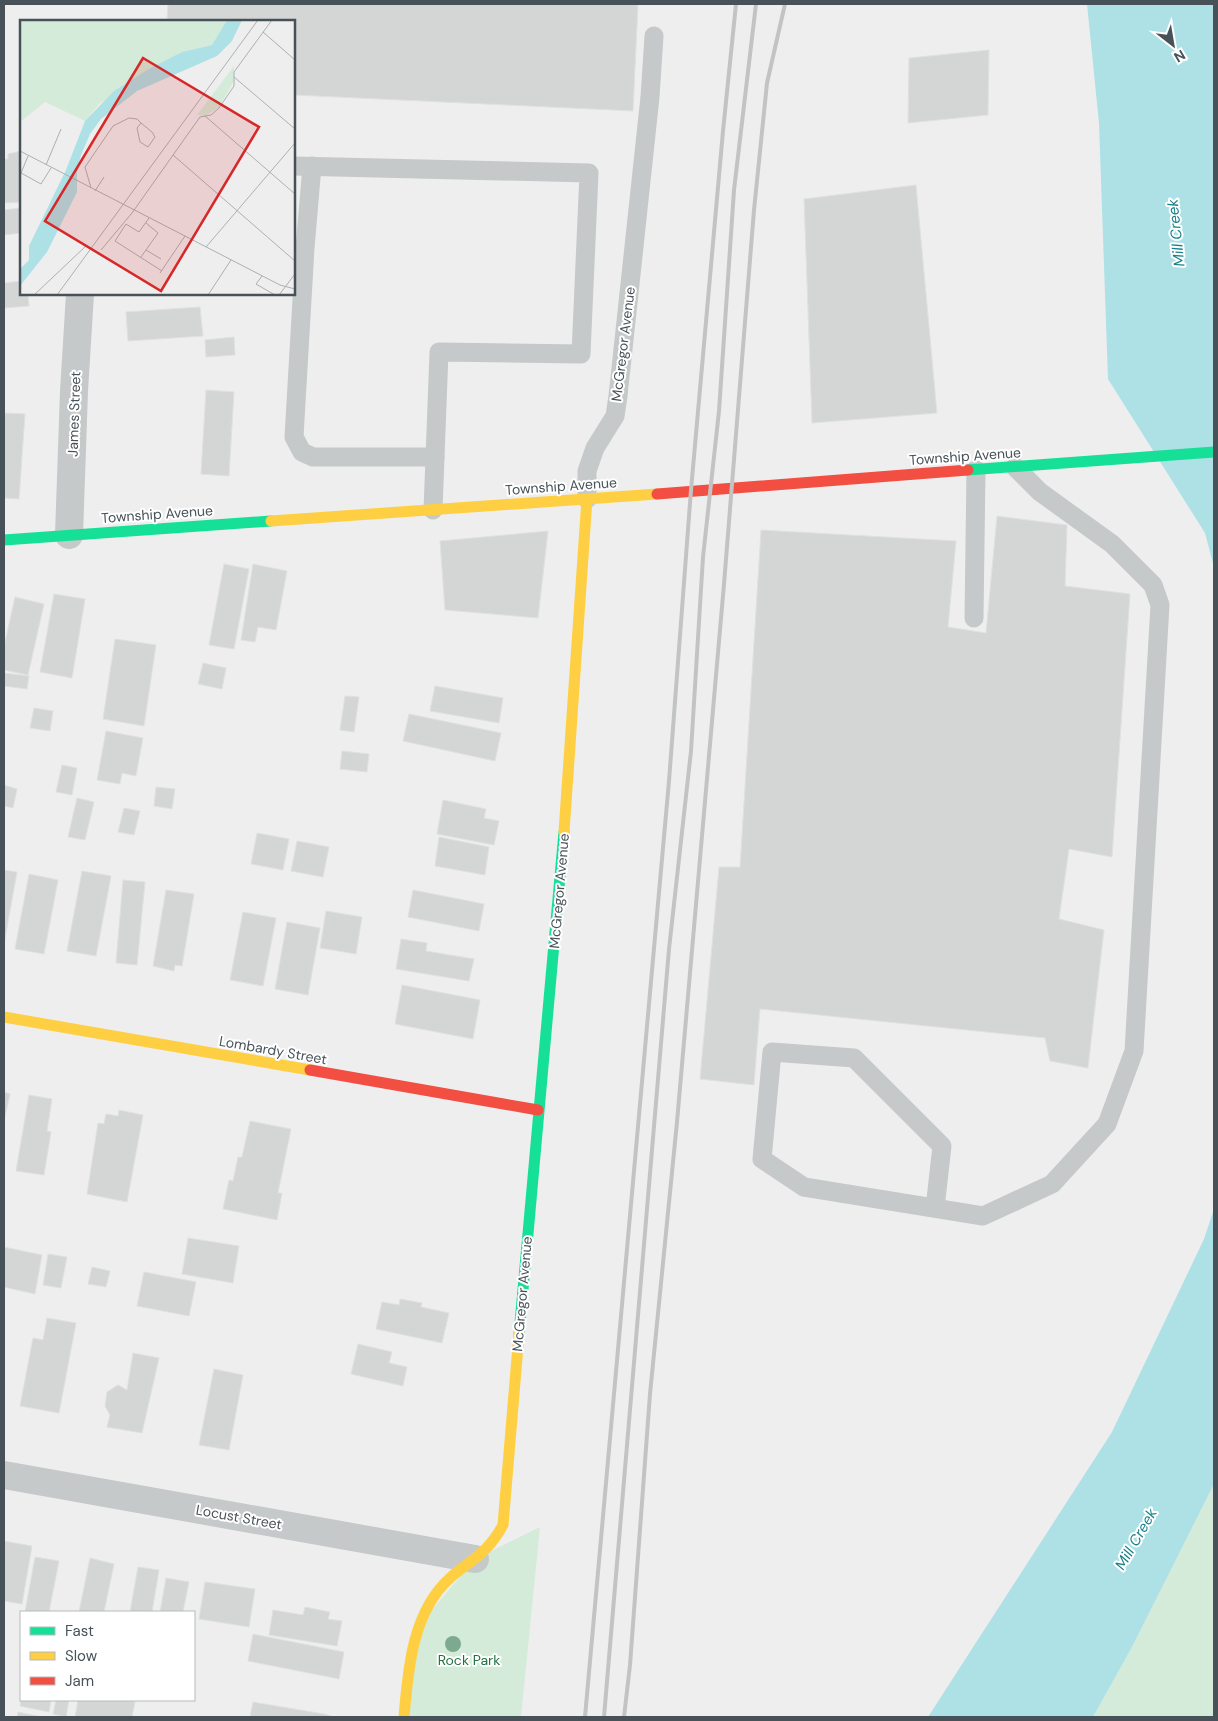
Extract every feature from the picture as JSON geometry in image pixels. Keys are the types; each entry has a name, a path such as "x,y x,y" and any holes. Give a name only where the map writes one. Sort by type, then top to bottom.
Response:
{"street":[{"name":"James Street","path":"70,534 74,391 80,295"},
{"name":"Township Avenue","path":"4,540 1214,452"},
{"name":"McGregor Avenue","path":"404,1717 406,1686 424,1611 435,1593 450,1578 467,1568 494,1544 503,1525 538,1110 570,770 588,499"},
{"name":"Lombardy Street","path":"4,1017 538,1110"},
{"name":"Locust Street","path":"4,1475 475,1559"}],"lane":[{"name":"McGregor Avenue","path":"588,499 587,471 595,448 614,416 618,396 650,97 654,36"},
{"path":"433,510 439,352 581,354 588,172 303,166 294,437 302,452 313,457 435,456"},
{"path":"935,1208 942,1146 854,1058 772,1052 762,1159 804,1187 983,1216 1052,1184 1107,1124 1134,1051 1160,605 1153,585 1112,544 1040,492 1015,467"},
{"path":"974,618 976,470"}],"green space":[{"path":"1214,1484 1214,1717 1093,1717 1132,1647"},
{"name":"Rock Park","path":"540,1527 521,1717 404,1717 420,1624 475,1559"}],"water":[{"name":"Mill Creek","path":"1087,4 1214,4 1214,567 1205,533 1108,379 1099,123"},
{"name":"Mill Creek","path":"1214,1209 1214,1484 1132,1647 1093,1717 928,1717 1112,1432 1204,1239"}],"building":[{"path":"168,4 638,4 633,111 295,95 295,20 167,20"},
{"path":"989,50 988,115 908,123 909,58"},
{"path":"20,151 20,202 4,203 4,159 8,159 8,154"},
{"path":"916,185 937,413 812,423 804,199"},
{"path":"20,208 20,233 4,235 4,210"},
{"path":"20,281 20,295 28,295 29,306 4,308 4,283"},
{"path":"200,307 203,336 128,341 126,312"},
{"path":"234,337 235,355 206,357 205,340"},
{"path":"206,390 234,392 229,476 201,474"},
{"path":"4,413 25,414 19,499 4,498"},
{"path":"997,516 1067,525 1065,586 1130,594 1112,857 1069,849 1059,919 1104,930 1088,1068 1050,1061 1045,1038 760,1009 754,1085 700,1079 719,867 740,867 761,530 956,541 948,627 986,633"},
{"path":"548,531 538,618 445,610 440,541"},
{"path":"224,564 249,569 234,649 209,645"},
{"path":"253,564 287,571 276,630 258,627 255,642 241,640"},
{"path":"54,594 85,599 72,678 40,672"},
{"path":"15,597 44,604 28,675 4,670 4,647"},
{"path":"115,639 156,645 144,726 103,719"},
{"path":"203,663 226,668 222,689 198,684"},
{"path":"4,673 29,676 27,689 4,686"},
{"path":"435,686 503,698 499,723 430,711"},
{"path":"345,696 359,697 354,732 340,730"},
{"path":"34,708 53,711 50,731 30,728"},
{"path":"409,714 501,733 495,761 403,741"},
{"path":"106,731 143,738 136,776 122,773 120,784 97,780"},
{"path":"342,751 369,754 367,772 340,769"},
{"path":"62,765 77,768 72,795 56,792"},
{"path":"4,785 17,789 13,808 4,806"},
{"path":"156,787 175,789 172,809 154,806"},
{"path":"77,798 94,802 85,840 68,837"},
{"path":"443,800 486,809 484,818 499,821 494,845 437,834"},
{"path":"124,808 140,811 134,835 118,832"},
{"path":"257,833 289,839 283,870 251,864"},
{"path":"439,837 489,847 485,875 435,866"},
{"path":"297,841 329,847 323,877 291,871"},
{"path":"4,870 17,872 4,944"},
{"path":"82,871 111,876 96,956 67,951"},
{"path":"29,874 58,880 44,954 15,949"},
{"path":"123,880 145,882 137,965 116,963"},
{"path":"166,890 194,894 182,966 175,965 174,971 153,966"},
{"path":"413,890 484,904 479,931 408,917"},
{"path":"326,911 362,917 356,954 320,948"},
{"path":"243,912 276,918 263,986 230,980"},
{"path":"287,922 320,928 308,995 275,989"},
{"path":"401,939 427,943 426,951 474,959 469,981 396,969"},
{"path":"402,985 480,1000 473,1039 395,1024"},
{"path":"4,1092 10,1094 4,1121"},
{"path":"29,1095 52,1099 47,1131 51,1132 44,1175 16,1171"},
{"path":"119,1110 143,1115 127,1202 87,1194 98,1123 104,1124 106,1114 118,1116"},
{"path":"250,1121 291,1129 278,1193 282,1193 277,1220 223,1209 229,1180 233,1181 238,1157 242,1157"},
{"path":"188,1238 239,1246 233,1283 182,1274"},
{"path":"4,1247 42,1255 35,1294 4,1287"},
{"path":"48,1254 67,1257 61,1288 43,1285"},
{"path":"92,1267 110,1271 106,1287 88,1284"},
{"path":"144,1272 196,1282 189,1316 137,1306"},
{"path":"400,1299 422,1303 421,1307 449,1313 442,1343 376,1329 382,1302 399,1305"},
{"path":"47,1318 76,1323 59,1413 20,1406 33,1338 43,1340"},
{"path":"358,1344 392,1352 389,1363 407,1367 403,1386 351,1374"},
{"path":"133,1353 159,1358 142,1433 107,1427 110,1415 105,1406 107,1392 118,1385 127,1390"},
{"path":"214,1369 243,1375 229,1450 199,1445"},
{"path":"4,1541 32,1546 22,1604 4,1601"},
{"path":"35,1557 59,1561 49,1611 25,1611"},
{"path":"90,1558 114,1564 104,1611 79,1611"},
{"path":"138,1567 159,1570 152,1611 130,1611"},
{"path":"166,1578 189,1582 183,1611 160,1611"},
{"path":"205,1582 255,1589 249,1627 199,1619"},
{"path":"305,1607 330,1612 328,1619 342,1621 337,1646 269,1635 273,1610 303,1615"},
{"path":"253,1634 344,1652 339,1679 248,1661"},
{"path":"21,1701 51,1701 49,1712 20,1706"},
{"path":"56,1701 69,1701 66,1717 53,1714"},
{"path":"78,1701 135,1702 132,1717 75,1717"},
{"path":"253,1702 324,1714 334,1717 250,1717"},
{"path":"18,1712 42,1717 17,1717"}],"railway":[{"path":"585,1717 669,781 691,490 736,4"},
{"path":"604,1717 669,949 691,751 703,557 719,411 734,190 756,4"},
{"path":"624,1717 630,1665 650,1394 677,1122 724,584 754,210 767,83 785,4"}],"traffic: fast":[{"path":"968,470 1214,452"},
{"path":"4,540 271,521"},
{"path":"519,1334 564,832"}],"traffic: slow":[{"path":"271,521 657,494"},
{"path":"564,832 587,499"},
{"path":"4,1017 310,1070"},
{"path":"404,1717 410,1661 414,1643 427,1607 450,1578 485,1549 503,1525 519,1334"}],"traffic: jam":[{"path":"657,494 968,470"},
{"path":"310,1070 538,1110"}]}
